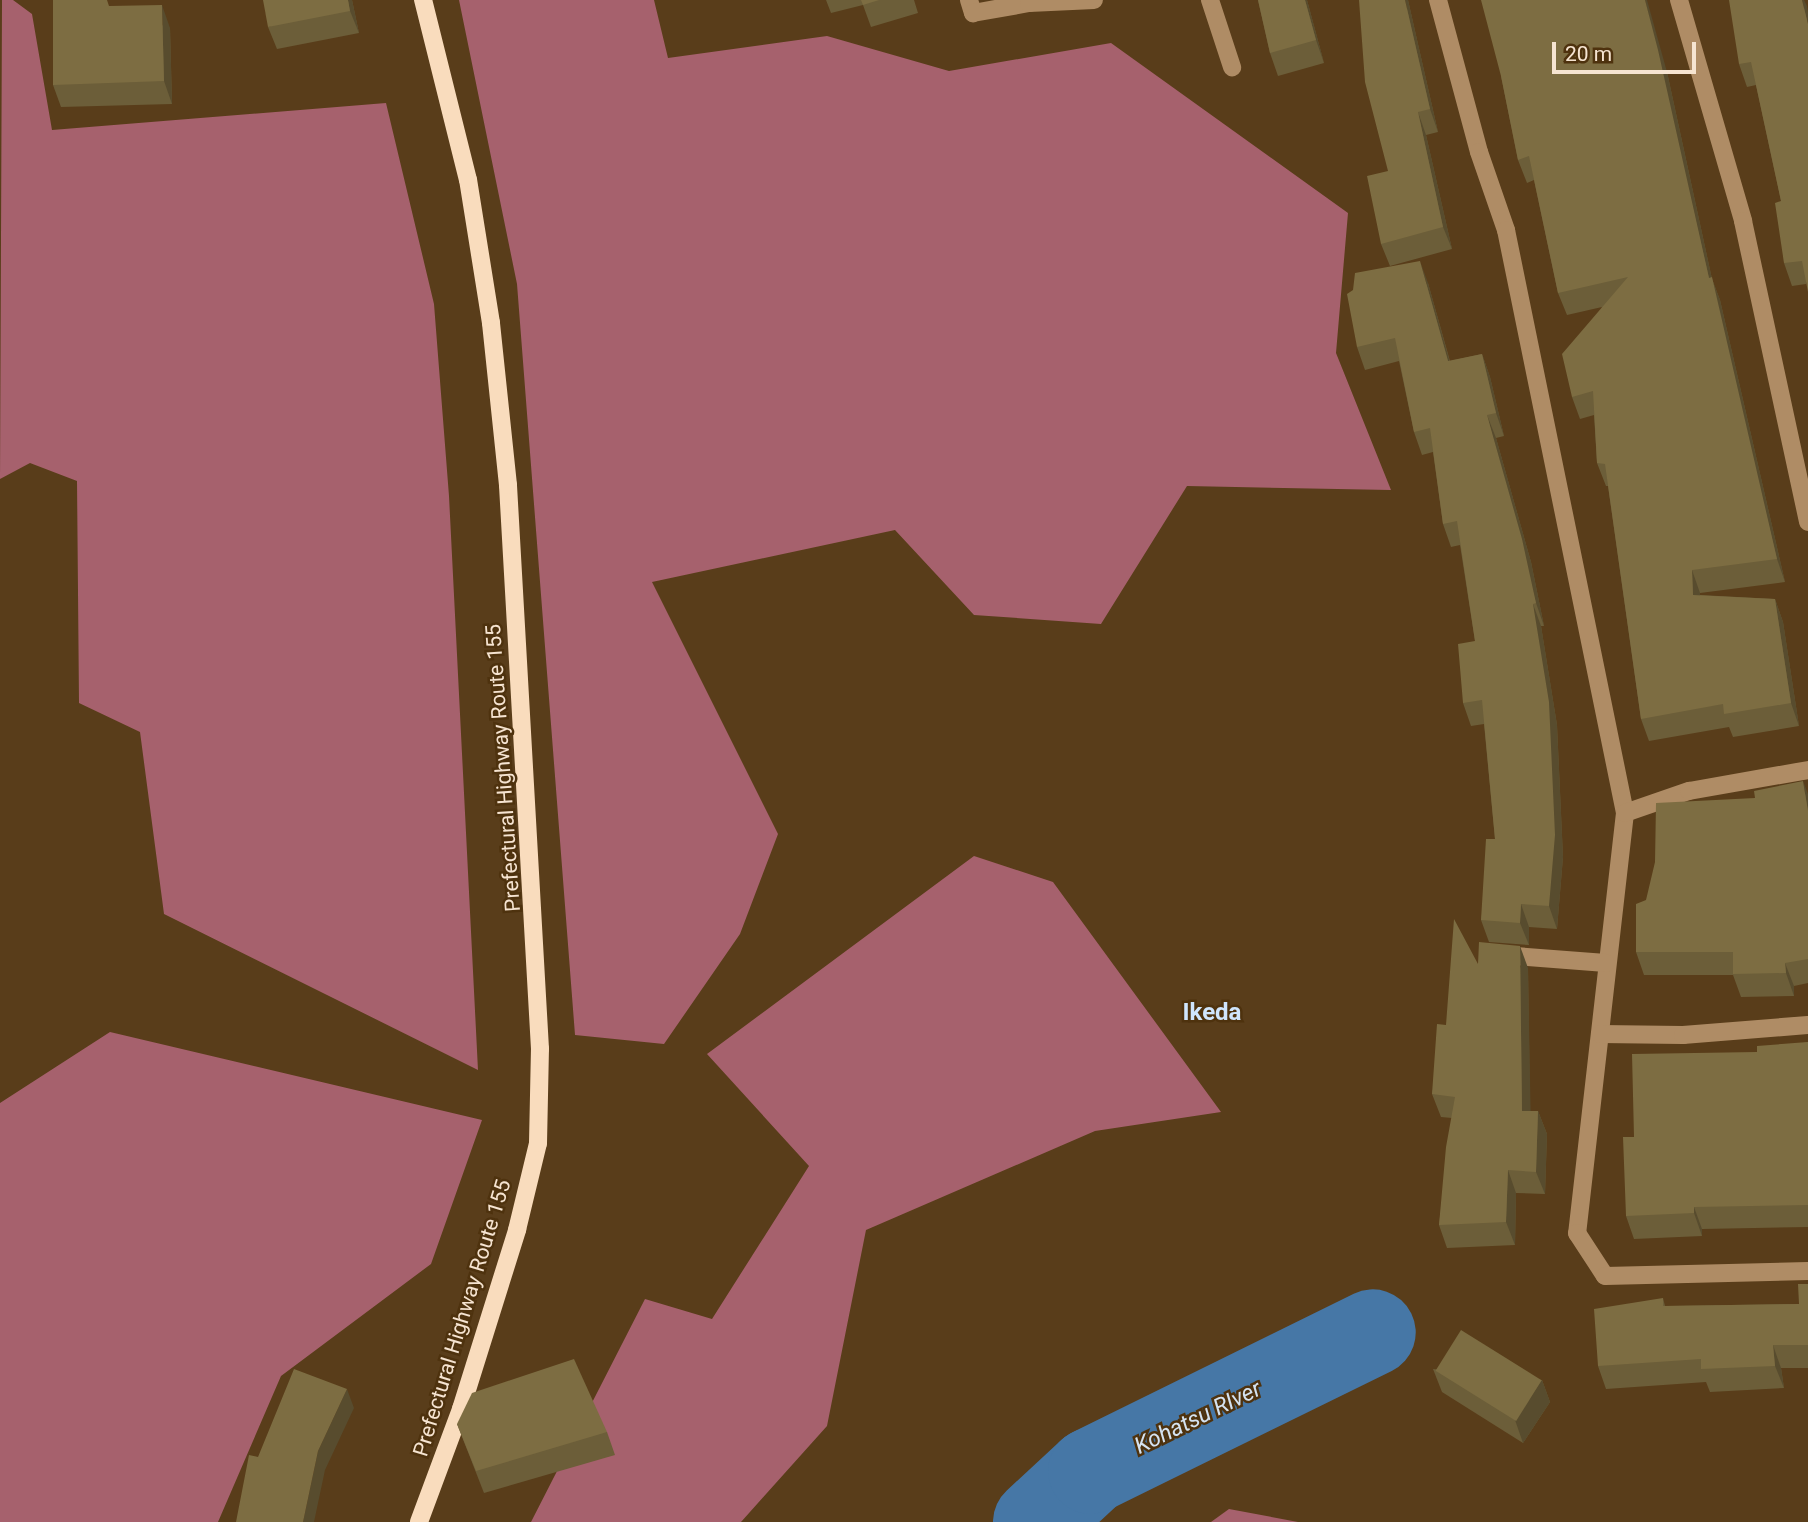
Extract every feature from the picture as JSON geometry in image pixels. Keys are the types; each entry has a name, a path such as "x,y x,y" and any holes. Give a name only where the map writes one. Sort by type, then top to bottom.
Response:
{"main road":[{"name":"Prefectural Highway Route 155","path":"419,1522 461,1409 517,1230 538,1143 540,1049 508,485 491,323 468,180 423,0"}],"street":[{"path":"969,0 973,13 1029,3 1094,0"},
{"path":"1210,0 1232,67"},
{"path":"1679,0 1743,221 1808,522"},
{"path":"1440,1 1479,152 1506,230 1625,813 1577,1233 1605,1276 1808,1271"},
{"path":"1625,813 1689,791 1808,770"},
{"path":"1480,953 1606,963"},
{"path":"1600,1034 1683,1035 1808,1024"}],"shaded area":[{"path":"2,0 13,0 32,14 52,130 386,103 434,304 449,496 478,1070 164,914 140,732 79,703 77,481 30,463 0,479"},
{"path":"459,0 654,0 668,58 827,36 949,71 1111,43 1348,213 1336,353 1391,490 1187,486 1101,624 974,615 895,530 652,582 778,834 740,934 664,1044 575,1035 517,284"},
{"path":"974,856 1053,882 1221,1112 1095,1131 866,1230 827,1426 741,1522 531,1522 645,1299 712,1319 809,1166 707,1054"},
{"path":"110,1032 482,1120 431,1264 281,1376 218,1522 0,1522 0,1103"},
{"path":"1229,1509 1298,1522 1211,1522"}],"building":[{"path":"53,0 107,0 109,6 162,5 164,81 53,85"},
{"path":"263,0 348,0 350,11 268,27"},
{"path":"861,0 879,0 863,5"},
{"path":"1258,0 1305,0 1316,40 1270,53"},
{"path":"1359,0 1405,0 1430,109 1418,112 1443,227 1381,244 1367,176 1388,171 1365,82"},
{"path":"1481,0 1645,0 1777,559 1692,570 1693,595 1775,599 1791,703 1724,714 1723,704 1641,719 1605,464 1597,463 1593,391 1572,397 1562,354 1628,277 1558,293 1529,156 1518,160 1501,76"},
{"path":"1729,0 1802,0 1808,24 1808,292 1802,261 1784,263 1775,203 1781,201 1751,62 1739,64"},
{"path":"1420,261 1448,361 1482,354 1496,413 1487,415 1522,539 1536,603 1533,604 1549,702 1555,835 1549,906 1521,904 1520,923 1481,920 1486,839 1495,839 1482,700 1463,703 1458,644 1475,641 1457,521 1443,524 1430,428 1414,432 1395,338 1357,347 1347,294 1353,290 1355,273"},
{"path":"1803,781 1808,811 1808,959 1785,963 1786,973 1733,974 1733,952 1636,952 1636,904 1646,900 1655,862 1656,803 1755,798 1754,791"},
{"path":"1454,919 1478,964 1479,942 1520,946 1522,1111 1538,1111 1536,1172 1508,1170 1506,1222 1439,1225 1446,1147 1455,1097 1432,1094 1437,1024 1446,1025"},
{"path":"1808,1042 1808,1205 1694,1207 1694,1213 1626,1216 1623,1137 1634,1137 1632,1054 1757,1052 1757,1046"},
{"path":"1798,1284 1808,1284 1808,1345 1773,1345 1775,1366 1701,1369 1701,1359 1598,1366 1594,1309 1663,1298 1663,1306 1799,1304"},
{"path":"1461,1330 1542,1380 1516,1421 1436,1371"},
{"path":"574,1359 607,1432 476,1471 457,1424 472,1393"},
{"path":"294,1369 347,1389 318,1451 303,1522 236,1522 249,1455 258,1457"}],"waterway":[{"name":"Kohatsu RIver","path":"1036,1522 1091,1471 1373,1332"}],"district":[{"name":"Ikeda","path":"1212,1013"}]}
